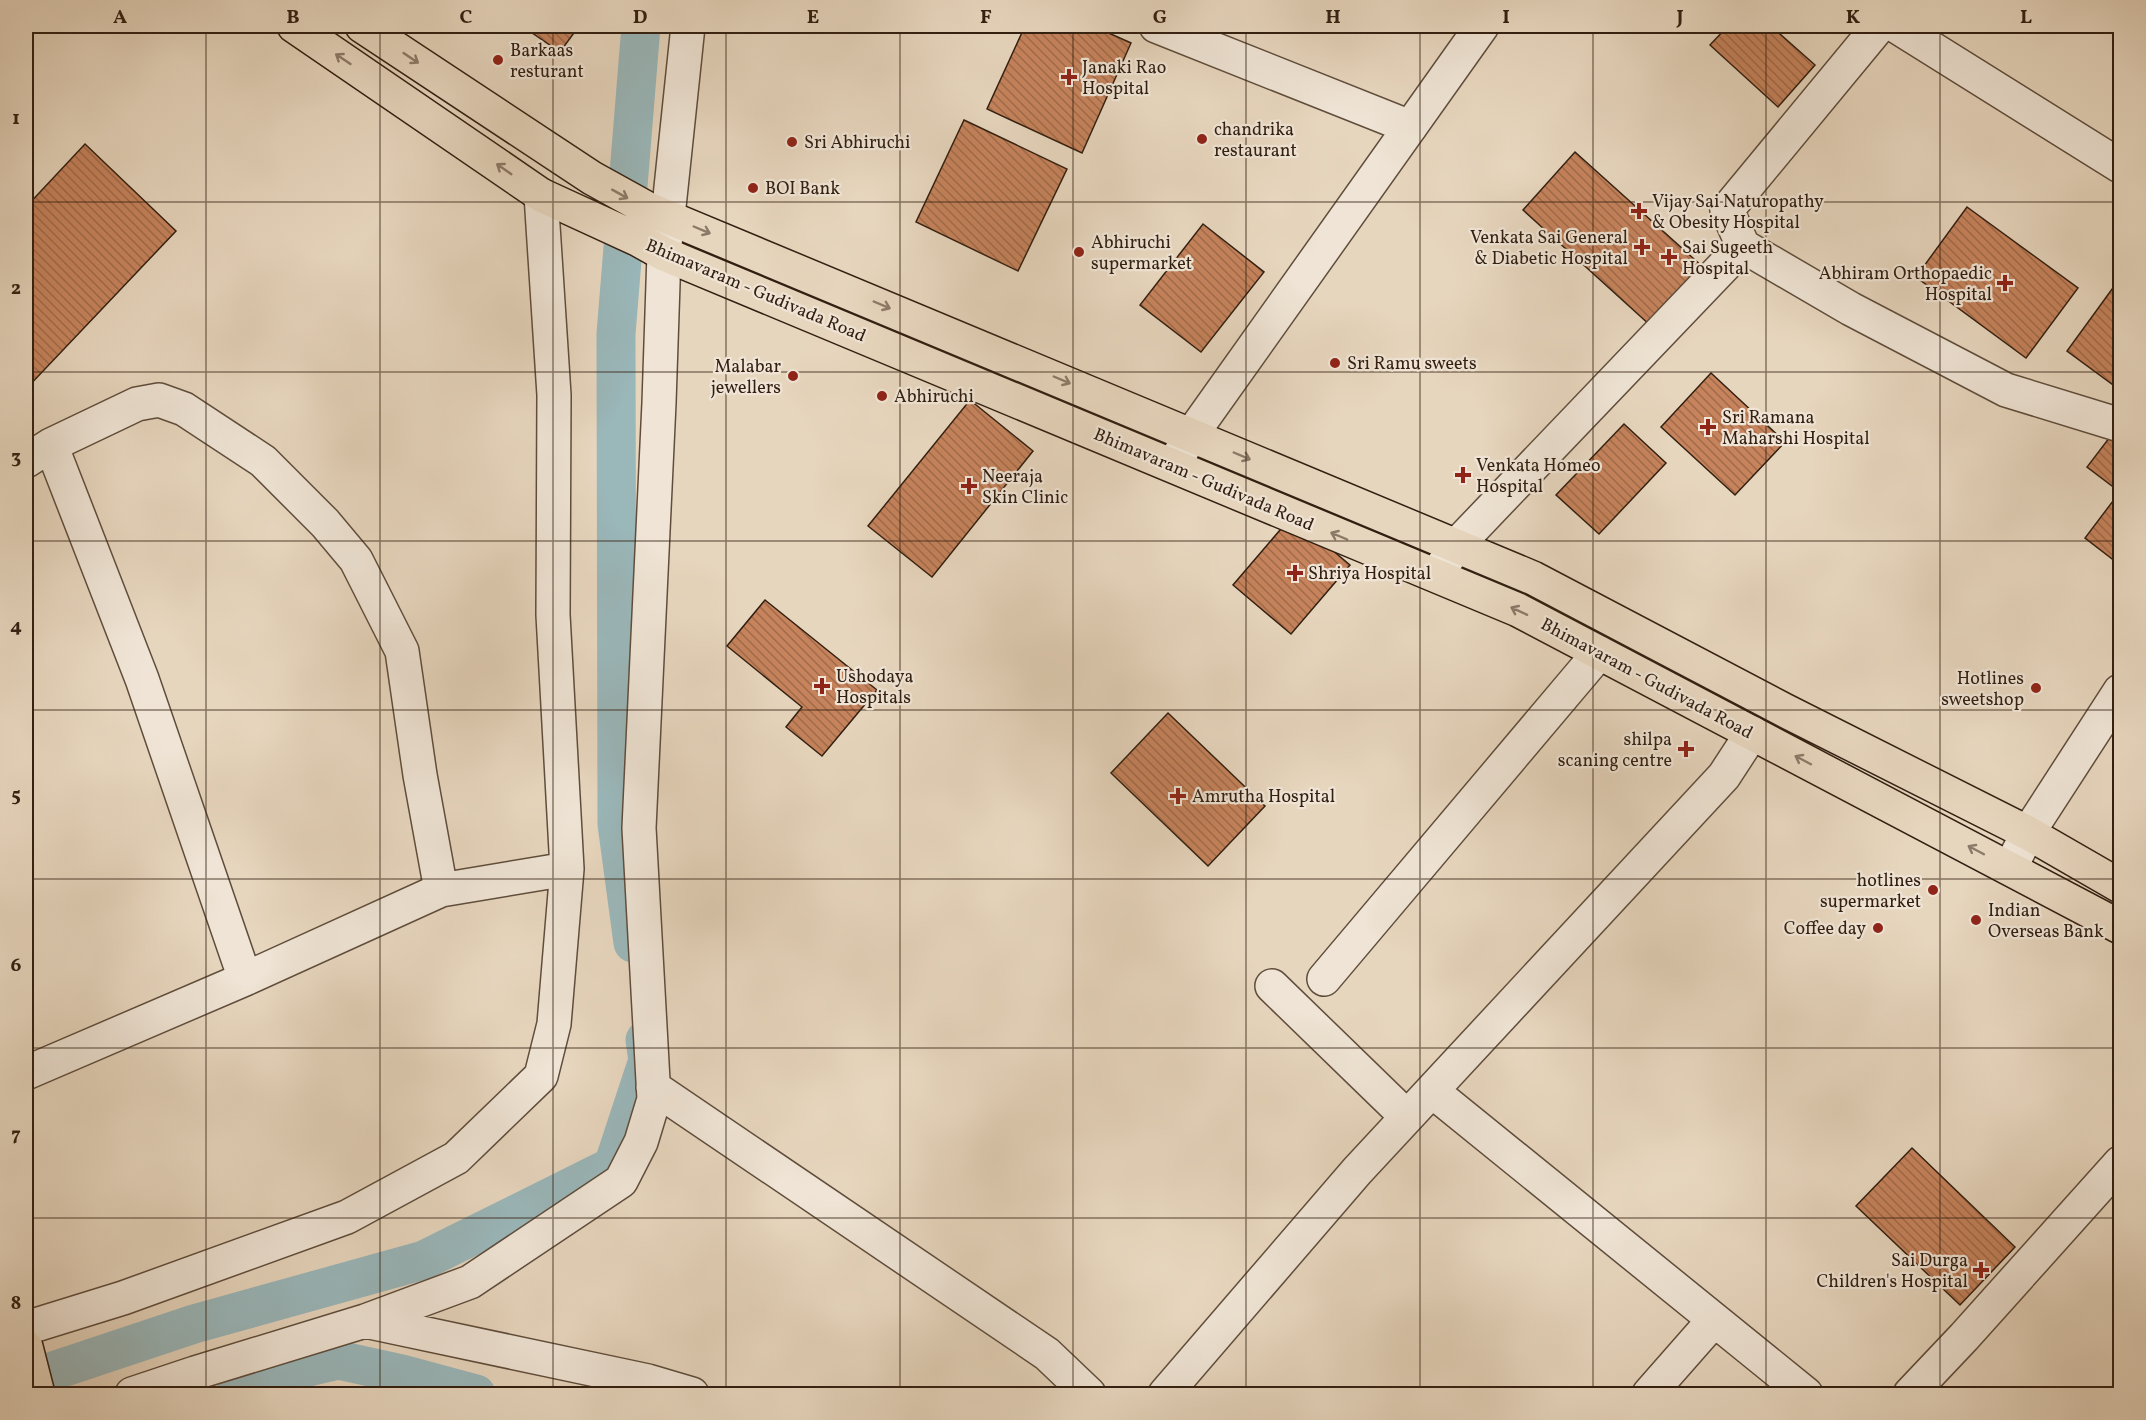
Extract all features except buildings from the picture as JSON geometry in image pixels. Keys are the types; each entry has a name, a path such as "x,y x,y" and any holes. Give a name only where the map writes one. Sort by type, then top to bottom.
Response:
{"main road":[{"name":"Bhimavaram - Gudivada Road","path":"294,26 541,195 591,218 655,230 1192,434 1533,578 1784,710 2028,833 2121,886"},
{"name":"Bhimavaram - Gudivada Road","path":"362,26 592,178 655,230 1173,465 1518,610 2121,927"},
{"path":"464,142 485,107"},
{"path":"26,1348 38,1395"}],"street":[{"path":"132,1395 195,1372 365,1321 470,1282 621,1181 641,1142 654,1099 639,828 659,403 655,230 688,26"},
{"path":"1156,26 1410,127"},
{"path":"1173,465 1192,434 1482,26"},
{"path":"1879,26 1727,210 1743,246 1851,309 2006,390 2121,425"},
{"path":"1896,26 2121,166"},
{"path":"26,1328 123,1298 347,1217 456,1158 541,1076 554,1024 567,869 553,615 554,395 541,195"},
{"path":"1435,577 1456,546 1743,246"},
{"path":"245,979 142,679 38,453 136,404 159,400 184,410 263,461 325,523 356,560 402,651 420,775 441,890"},
{"path":"1324,979 1599,653"},
{"path":"2010,868 2028,833 2121,691"},
{"path":"1165,1395 1357,1171 1724,776 1752,733"},
{"path":"26,1073 245,979 441,890 567,869"},
{"path":"1272,986 1407,1117"},
{"path":"653,1087 1047,1354 1089,1395"},
{"path":"1432,1091 1806,1395"},
{"path":"1910,1395 2121,1163"},
{"path":"1649,1395 1714,1320"},
{"path":"365,1321 648,1381 692,1395"}],"waterway":[{"path":"633,943 617,824 616,334 641,26"},
{"path":"26,1380 194,1324 424,1260 613,1166 648,1060 645,1040"},
{"path":"235,1394 287,1372 338,1360 476,1394"}],"place":[{"name":"Barkaas resturant","path":"498,60"},
{"name":"Janaki Rao Hospital","path":"1069,77"},
{"name":"chandrika restaurant","path":"1202,139"},
{"name":"Sri Abhiruchi","path":"792,142"},
{"name":"BOI Bank","path":"753,188"},
{"name":"Vijay Sai Naturopathy & Obesity Hospital","path":"1639,211"},
{"name":"Venkata Sai General & Diabetic Hospital","path":"1642,247"},
{"name":"Abhiruchi supermarket","path":"1079,252"},
{"name":"Sai Sugeeth Hospital","path":"1669,257"},
{"name":"Abhiram Orthopaedic Hospital","path":"2005,283"},
{"name":"Sri Ramu sweets","path":"1335,363"},
{"name":"Malabar jewellers","path":"793,376"},
{"name":"Abhiruchi","path":"882,396"},
{"name":"Sri Ramana Maharshi Hospital","path":"1708,427"},
{"name":"Venkata Homeo Hospital","path":"1463,475"},
{"name":"Neeraja Skin Clinic","path":"969,486"},
{"name":"Shriya Hospital","path":"1295,573"},
{"name":"Ushodaya Hospitals","path":"822,686"},
{"name":"Hotlines sweetshop","path":"2036,688"},
{"name":"shilpa scaning centre","path":"1686,749"},
{"name":"Amrutha Hospital","path":"1178,796"},
{"name":"hotlines supermarket","path":"1933,890"},
{"name":"Indian Overseas Bank","path":"1976,920"},
{"name":"Coffee day","path":"1878,928"},
{"name":"Sai Durga Children's Hospital","path":"1981,1270"}]}
